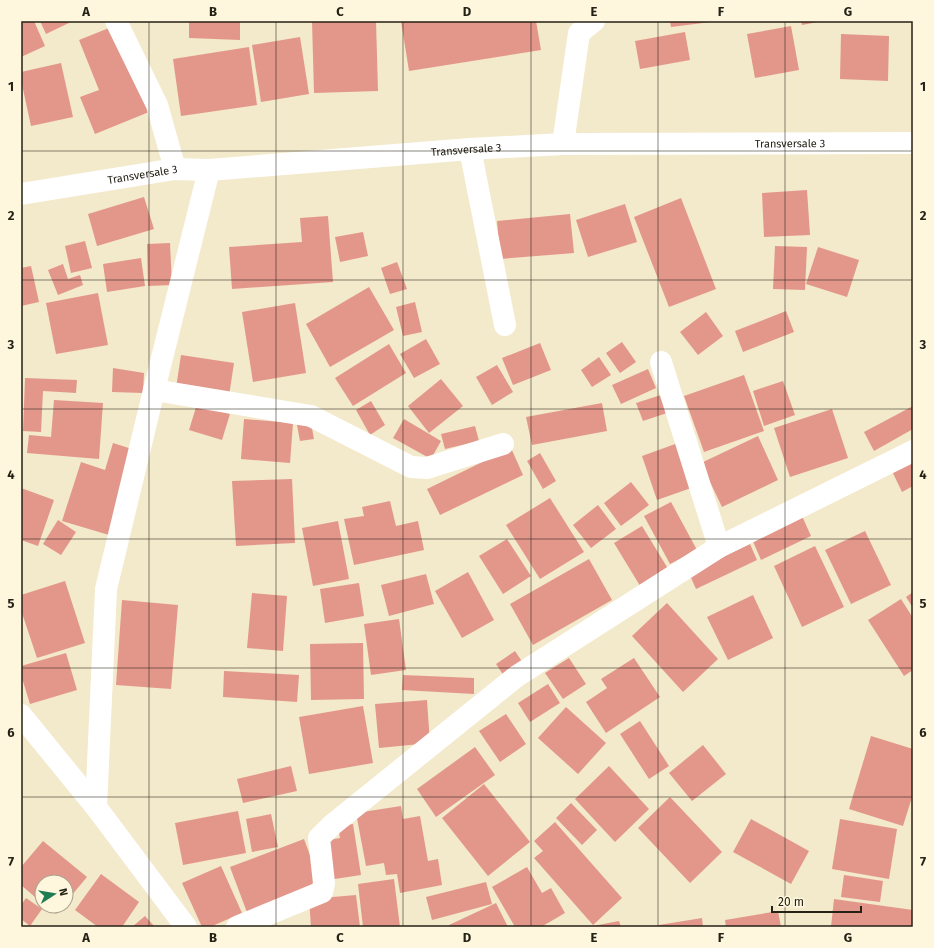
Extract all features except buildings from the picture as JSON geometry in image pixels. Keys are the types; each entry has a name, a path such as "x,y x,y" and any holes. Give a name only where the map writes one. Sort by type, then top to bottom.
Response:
{"street":[{"path":"116,21 157,105 175,169"},
{"path":"563,144 579,34 594,21"},
{"name":"Transversale 3","path":"21,194 175,169 209,170 470,149 563,144 913,143"},
{"path":"470,149 505,325"},
{"path":"96,807 106,589 209,170"},
{"path":"661,362 719,547"},
{"path":"154,390 312,416 411,467 427,468 503,444"},
{"path":"237,927 322,892 324,883 319,838 332,824 517,676 719,547 913,451"},
{"path":"21,715 96,807 186,927"}]}
